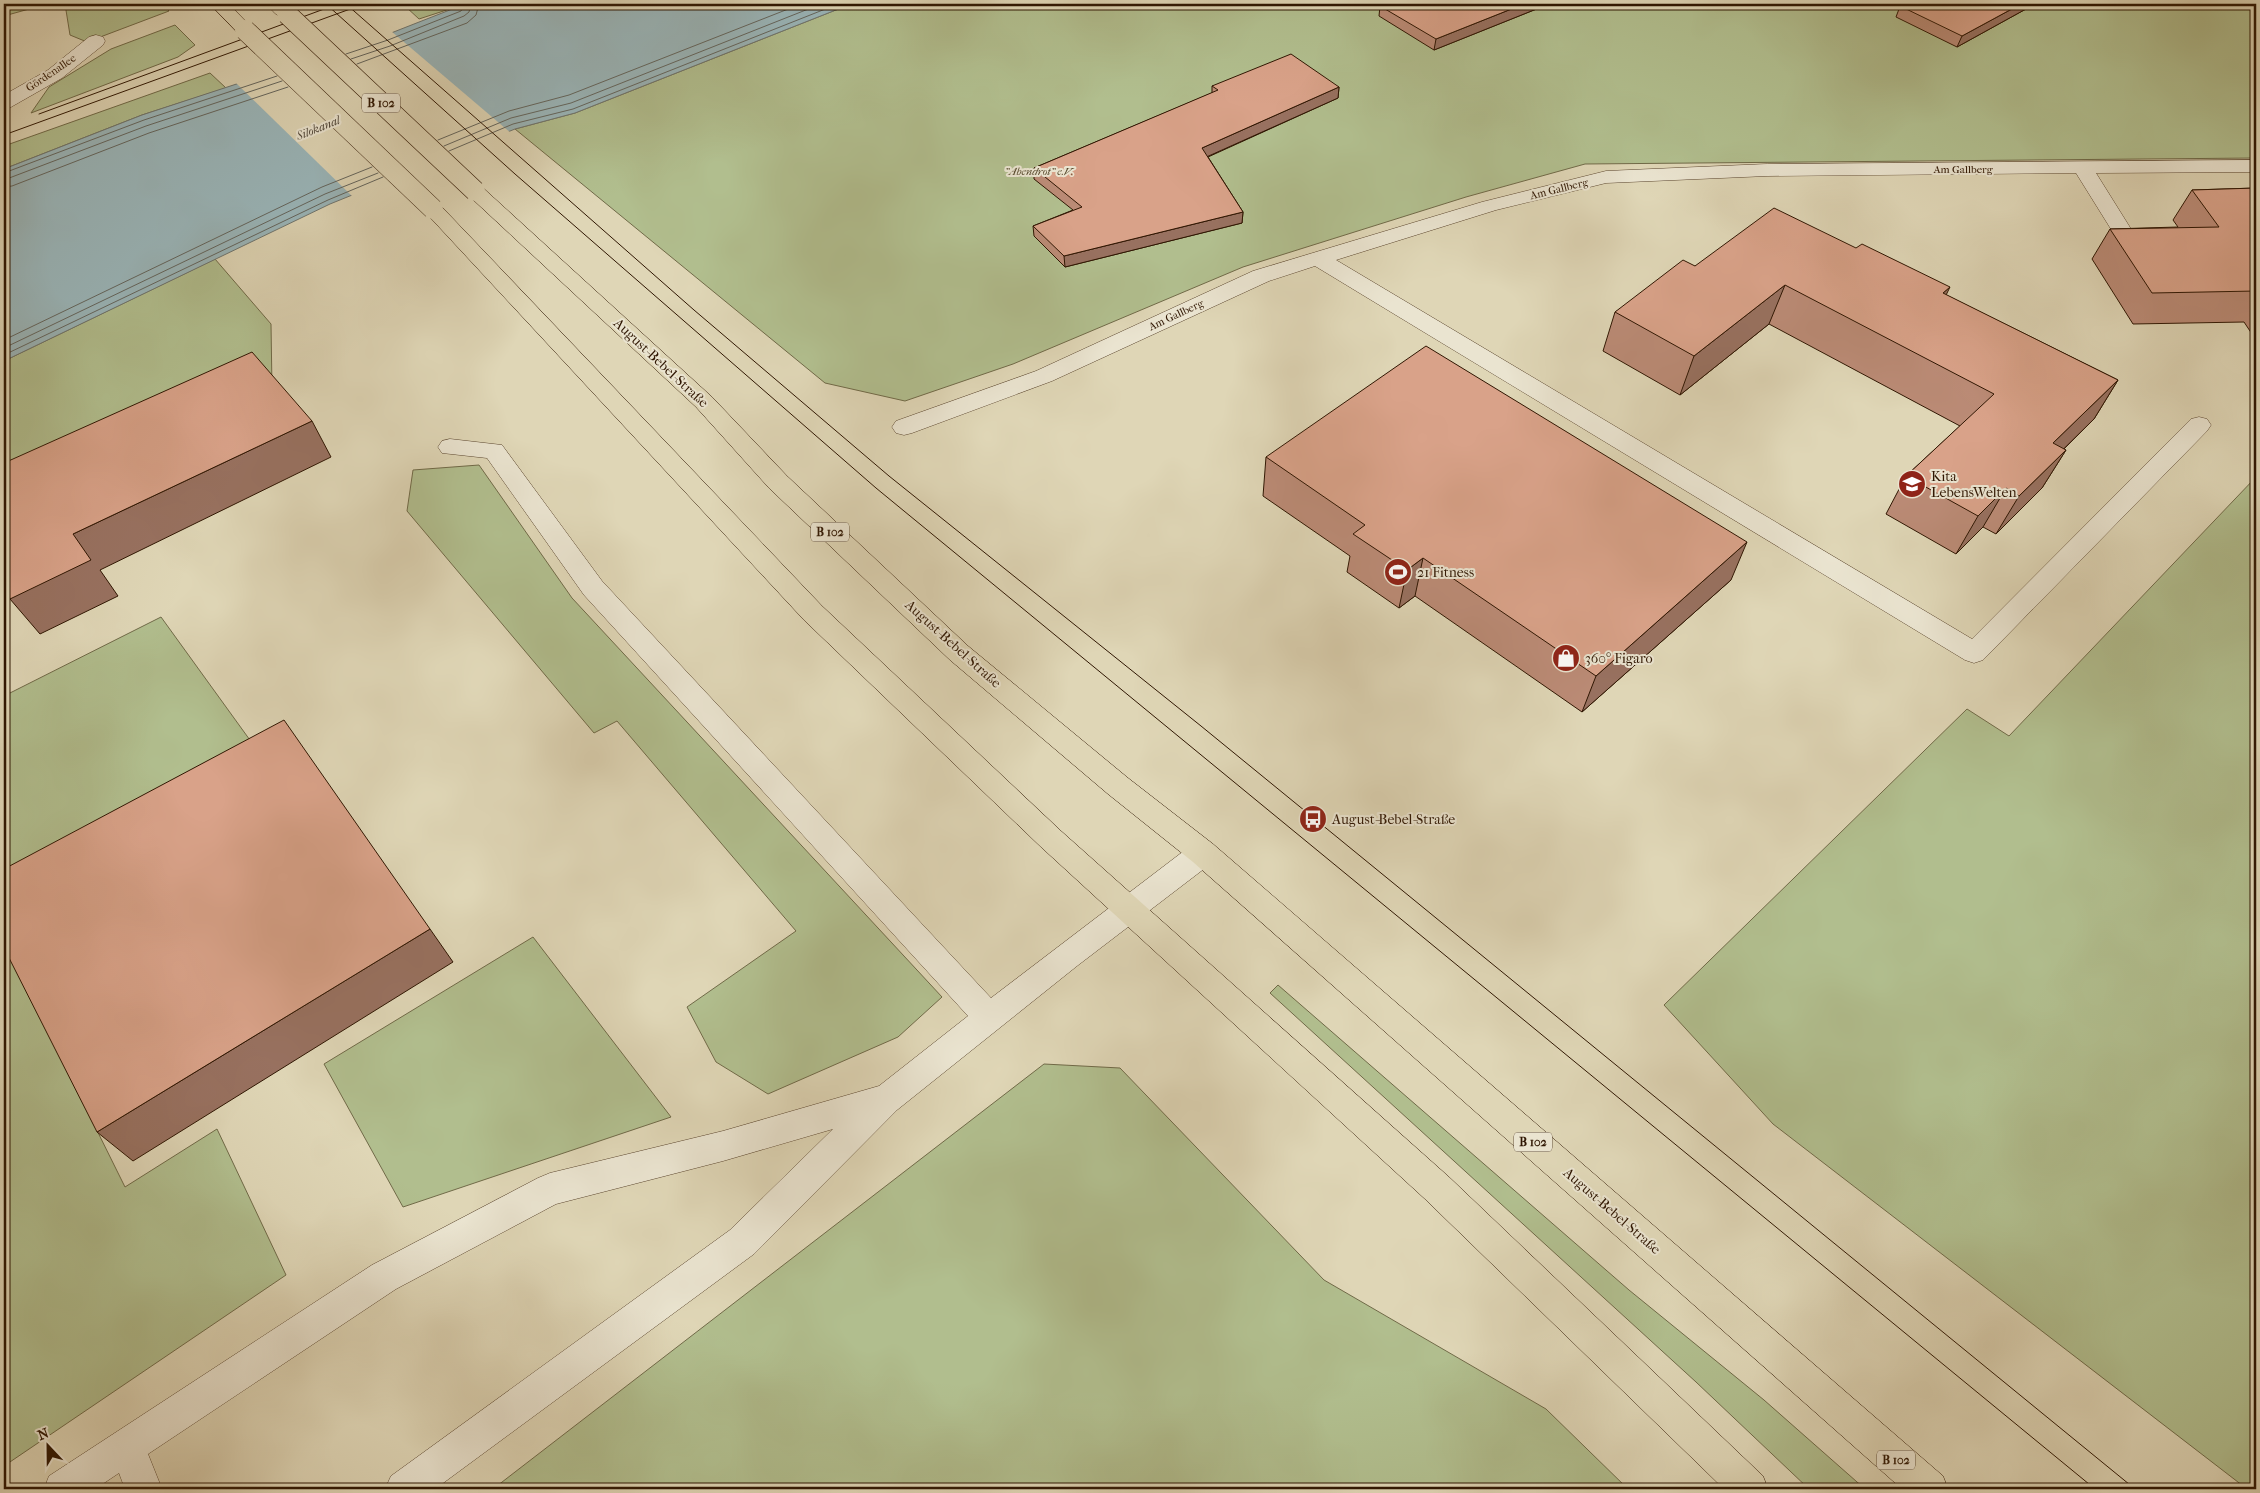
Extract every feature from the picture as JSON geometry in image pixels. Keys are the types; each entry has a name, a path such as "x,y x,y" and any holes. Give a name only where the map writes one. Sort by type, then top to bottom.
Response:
{"main road":[{"path":"219,4 433,209 813,613 1129,909 1436,1188 1750,1489"},
{"name":"August-Bebel-Straße","path":"281,9 704,402 778,482 959,653 1118,786 1203,853 1930,1489"}],"street":[{"name":"Gördenallee","path":"4,103 54,74 96,41"},
{"name":"Am Gallberg","path":"904,427 1044,376 1261,276 1489,206 1606,177 1767,170 2256,166"},
{"path":"2083,168 2126,237"},
{"path":"1317,258 1974,653 2199,424"},
{"path":"450,447 494,451 593,588 989,1018"},
{"path":"404,1489 742,1242 888,1098 1203,853"},
{"path":"62,1489 384,1277 550,1189 723,1146 888,1098"},
{"path":"126,1446 144,1489"}],"green space":[{"path":"4,4 47,4 4,16"},
{"path":"65,4 163,4 169,11 87,42 70,35"},
{"path":"413,4 465,4 419,19 405,6"},
{"name":"\"Abendrot\" e.V.","path":"851,4 2256,4 2256,158 1585,164 1466,197 1243,267 1013,364 905,401 825,383 515,129 575,113"},
{"path":"175,25 195,45 178,57 31,113 49,87 111,49"},
{"path":"210,73 226,88 142,115 4,169 4,146"},
{"path":"215,259 271,324 272,389 4,512 4,361"},
{"path":"479,465 572,598 942,997 898,1037 768,1094 716,1062 687,1007 796,931 617,721 594,733 407,511 413,470"},
{"path":"2256,477 2256,1489 2247,1489 1773,1124 1664,1005 1967,709 2009,736"},
{"path":"161,617 260,754 4,886 4,696"},
{"path":"533,937 671,1117 403,1207 324,1064"},
{"path":"4,943 125,1187 217,1129 286,1275 4,1466"},
{"path":"1278,985 1629,1290 1764,1400 1865,1489 1809,1489 1696,1382 1270,993"},
{"path":"1044,1064 1120,1068 1324,1280 1546,1409 1628,1489 493,1489"}],"water":[{"name":"Silokanal","path":"465,4 851,4 575,113 515,129 330,204 4,361 4,169 142,115 386,35"}],"pier":[{"path":"391,31 511,133 354,198 235,82"}],"building":[{"path":"1385,4 1524,4 1436,39 1380,6"},
{"path":"1907,4 2021,4 1962,36 1900,6"},
{"path":"1291,54 1339,87 1202,148 1243,212 1064,256 1033,226 1082,207 1034,168 1218,90 1212,86"},
{"path":"2256,188 2256,291 2152,293 2110,229 2219,227 2192,190"},
{"path":"1774,208 1856,248 1862,244 1950,287 1943,293 2118,380 2053,443 2066,450 2019,496 2006,488 1978,516 1906,476 1994,394 1785,285 1694,356 1615,312 1683,260 1695,266"},
{"path":"1426,346 1747,542 1596,676 1423,558 1407,570 1353,534 1365,525 1266,457"},
{"path":"252,352 312,421 73,534 91,560 10,599 4,589 4,463"},
{"path":"284,720 430,929 97,1132 4,948 4,869"}],"tram line":[{"path":"326,4 329,7"},
{"path":"346,4 351,9"},
{"path":"351,9 364,4"},
{"path":"329,7 335,5"},
{"path":"39,114 329,7"},
{"path":"329,7 337,14"},
{"path":"337,14 351,9"},
{"path":"351,9 694,310 889,476 1201,726 2135,1489"},
{"path":"4,135 337,14"},
{"path":"337,14 515,174 876,488 2095,1489"}],"place":[{"name":"Kita LebensWelten","path":"1912,484"},
{"name":"21 Fitness","path":"1398,572"},
{"name":"360° Figaro","path":"1566,658"},
{"name":"August-Bebel-Straße","path":"1313,819"}]}
